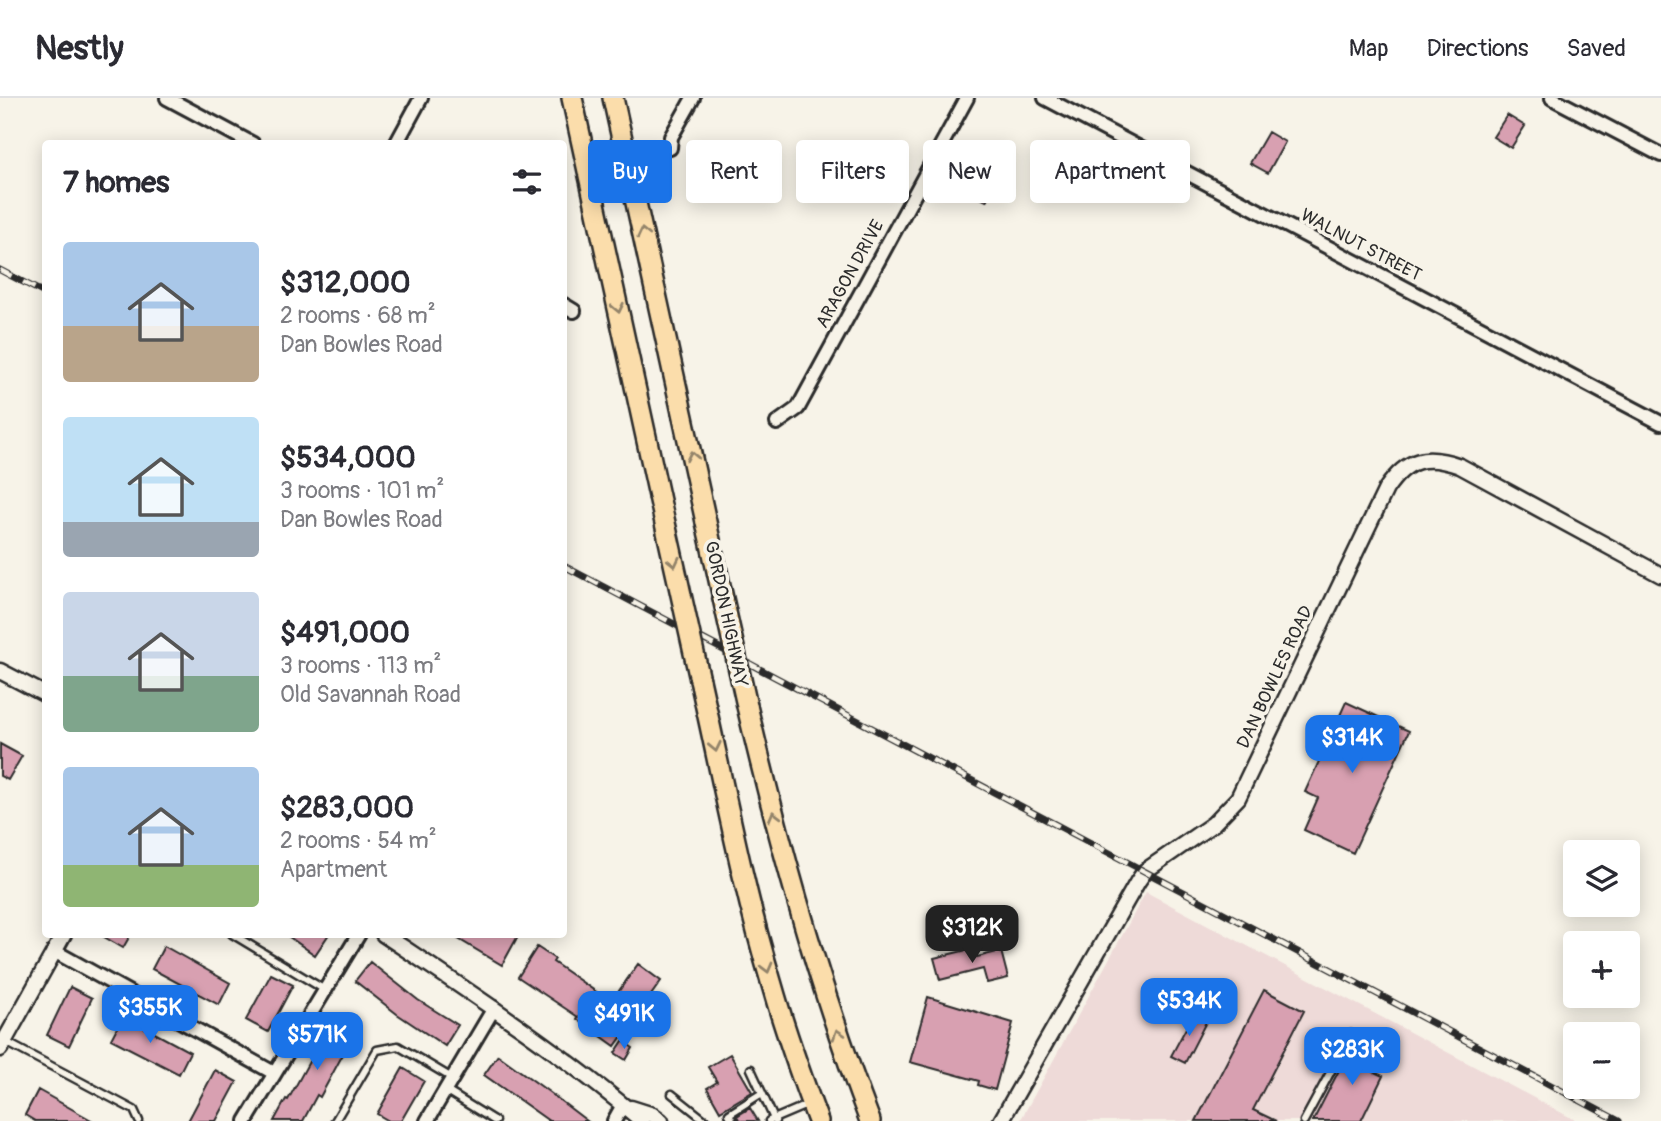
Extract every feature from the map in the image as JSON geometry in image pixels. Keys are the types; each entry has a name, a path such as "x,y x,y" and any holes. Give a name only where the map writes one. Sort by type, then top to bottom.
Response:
{"highway":[{"path":"572,98 735,838 768,971 815,1115"},
{"name":"GORDON HIGHWAY","path":"613,98 747,706 794,892 870,1121"},
{"path":"851,1070 879,1121"}],"street":[{"path":"167,98 246,140"},
{"path":"398,140 421,98"},
{"path":"671,140 693,98"},
{"name":"ARAGON DRIVE","path":"777,422 798,408 967,98"},
{"name":"WALNUT STREET","path":"1045,98 1661,423"},
{"path":"1552,98 1661,155"},
{"name":"DAN BOWLES ROAD","path":"1001,1121 1138,881 1145,872 1213,824 1238,799 1386,489 1401,470 1430,458 1460,466 1661,575"},
{"path":"0,671 42,693"},
{"path":"2,1045 62,938"},
{"path":"246,1121 357,938"},
{"path":"389,938 495,1008 642,1121"},
{"path":"54,951 274,1073"},
{"path":"427,1121 495,1008"},
{"path":"614,1121 623,1105"},
{"path":"623,1105 653,1115 661,1121"}],"lane":[{"path":"239,938 325,990"},
{"path":"1304,1121 1351,1034"},
{"path":"2,1045 134,1110 139,1121"},
{"path":"335,1121 377,1050 398,1046 452,1078"},
{"path":"751,1069 773,1120 815,1115"},
{"path":"445,1090 495,1121"},
{"path":"733,1121 729,1114 762,1093"},
{"path":"672,1094 706,1121"}],"shaded area":[{"path":"1146,892 1577,1121 1020,1121"}],"building":[{"path":"1507,115 1525,126 1511,148 1493,137"},
{"path":"1268,132 1285,142 1268,173 1250,163"},
{"path":"1346,702 1409,731 1353,853 1304,830 1318,798 1305,792"},
{"path":"0,744 22,756 8,780 0,776"},
{"path":"106,938 129,938 123,948"},
{"path":"291,938 326,938 315,955"},
{"path":"457,938 517,938 502,965"},
{"path":"164,946 230,983 219,1005 152,969"},
{"path":"537,947 555,959 553,962 611,1002 638,964 661,981 615,1046 577,1019 578,1017 518,977"},
{"path":"975,948 977,957 1001,951 1008,978 987,983 983,969 940,980 934,958"},
{"path":"370,962 418,1000 458,1025 445,1046 397,1014 355,981"},
{"path":"271,974 293,985 268,1032 246,1020"},
{"path":"70,987 92,998 69,1046 47,1035"},
{"path":"1264,990 1304,1011 1253,1110 1276,1121 1196,1121"},
{"path":"928,997 1013,1023 995,1090 978,1085 979,1081 910,1062"},
{"path":"1194,1013 1207,1020 1185,1063 1171,1056"},
{"path":"123,1016 190,1052 179,1074 111,1039"},
{"path":"333,1018 356,1030 320,1097 317,1095 303,1121 274,1121 286,1099 288,1100"},
{"path":"623,1041 633,1048 626,1060 615,1053"},
{"path":"1354,1041 1382,1055 1374,1072 1383,1076 1361,1121 1313,1121"},
{"path":"730,1054 752,1092 720,1111 707,1088 717,1082 708,1067"},
{"path":"498,1055 587,1121 549,1121 484,1075"},
{"path":"403,1068 424,1081 401,1121 389,1121 377,1114"},
{"path":"215,1070 237,1082 216,1121 188,1121"},
{"path":"38,1090 93,1121 35,1121 25,1115"},
{"path":"750,1108 758,1121 740,1121 737,1116"}],"railway":[{"path":"0,270 42,292"},
{"path":"567,568 1619,1121"}]}
